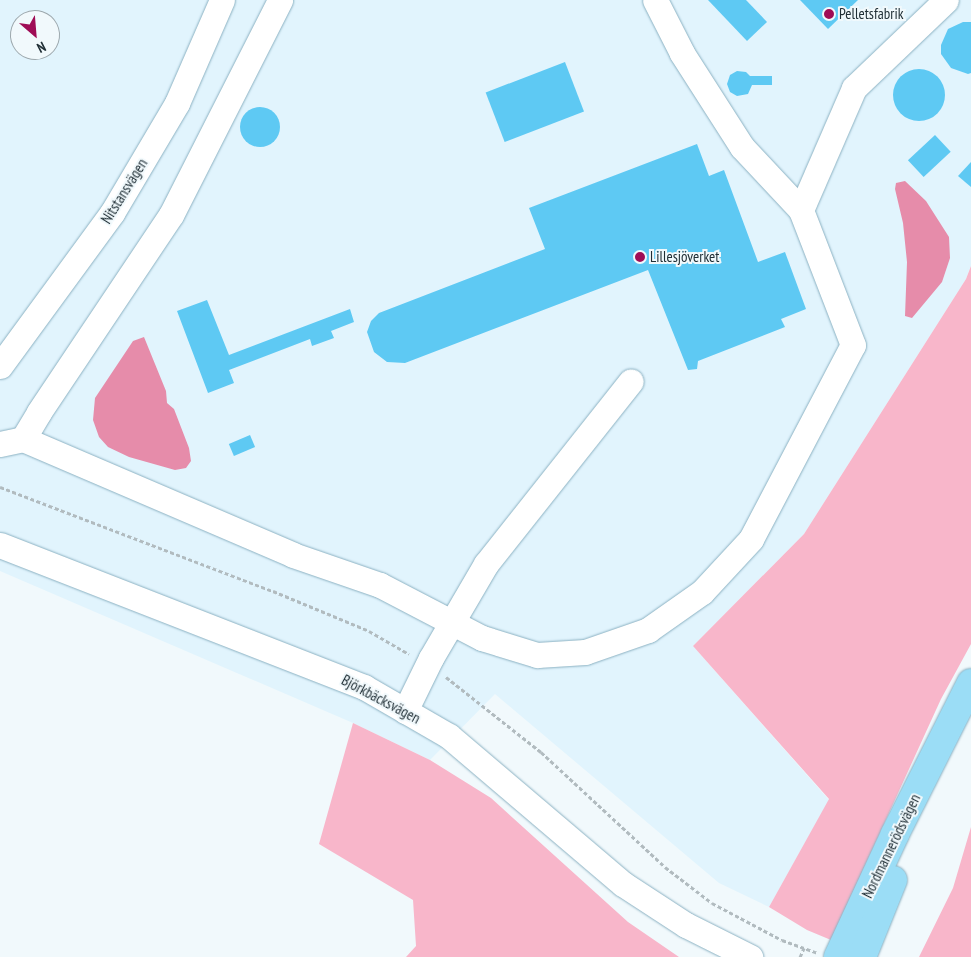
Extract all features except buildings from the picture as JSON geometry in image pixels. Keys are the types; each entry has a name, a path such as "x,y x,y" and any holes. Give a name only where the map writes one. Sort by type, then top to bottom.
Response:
{"main road":[{"name":"Nordmannerödsvägen","path":"838,957 895,834 971,683"},
{"name":"Nordmannerödsvägen","path":"862,957 908,842 945,736"}],"street":[{"name":"Nitstansvägen","path":"0,366 112,213 178,103 222,0"},
{"path":"280,0 171,214 39,412 12,441 293,554 380,585 482,638 536,655 585,652 648,630 702,592 751,539 853,345 801,210 742,147 682,53 655,0"},
{"path":"801,210 854,88 946,0"},
{"path":"405,710 430,658 486,564 631,381"},
{"name":"Björkbäcksvägen","path":"0,545 364,687 449,736 623,884 686,925 750,957"},
{"name":"Björkbäcksvägen","path":"686,925 716,957"}],"path":[{"path":"800,957 804,948"}],"shaded area":[{"path":"0,0 971,0 971,266 966,279 804,534 693,646 829,800 769,907 719,883 495,694 430,760 353,723 0,571"},
{"path":"905,181 926,201 949,237 950,258 942,282 912,318 905,316 907,262 903,223 895,189 896,183"},
{"path":"971,266 971,644 941,699 831,940 807,930 769,907 829,799 693,646 804,534 966,279"},
{"path":"144,337 166,391 167,403 174,409 189,448 191,461 186,468 175,470 129,457 108,447 99,437 93,420 95,398 133,341"},
{"path":"353,723 430,760 491,798 628,922 679,957 406,957 416,946 413,900 319,844"},
{"path":"971,827 971,957 919,957 953,888"}],"place":[{"name":"Pelletsfabrik","path":"829,14"},
{"name":"Lillesjöverket","path":"640,257"}]}
